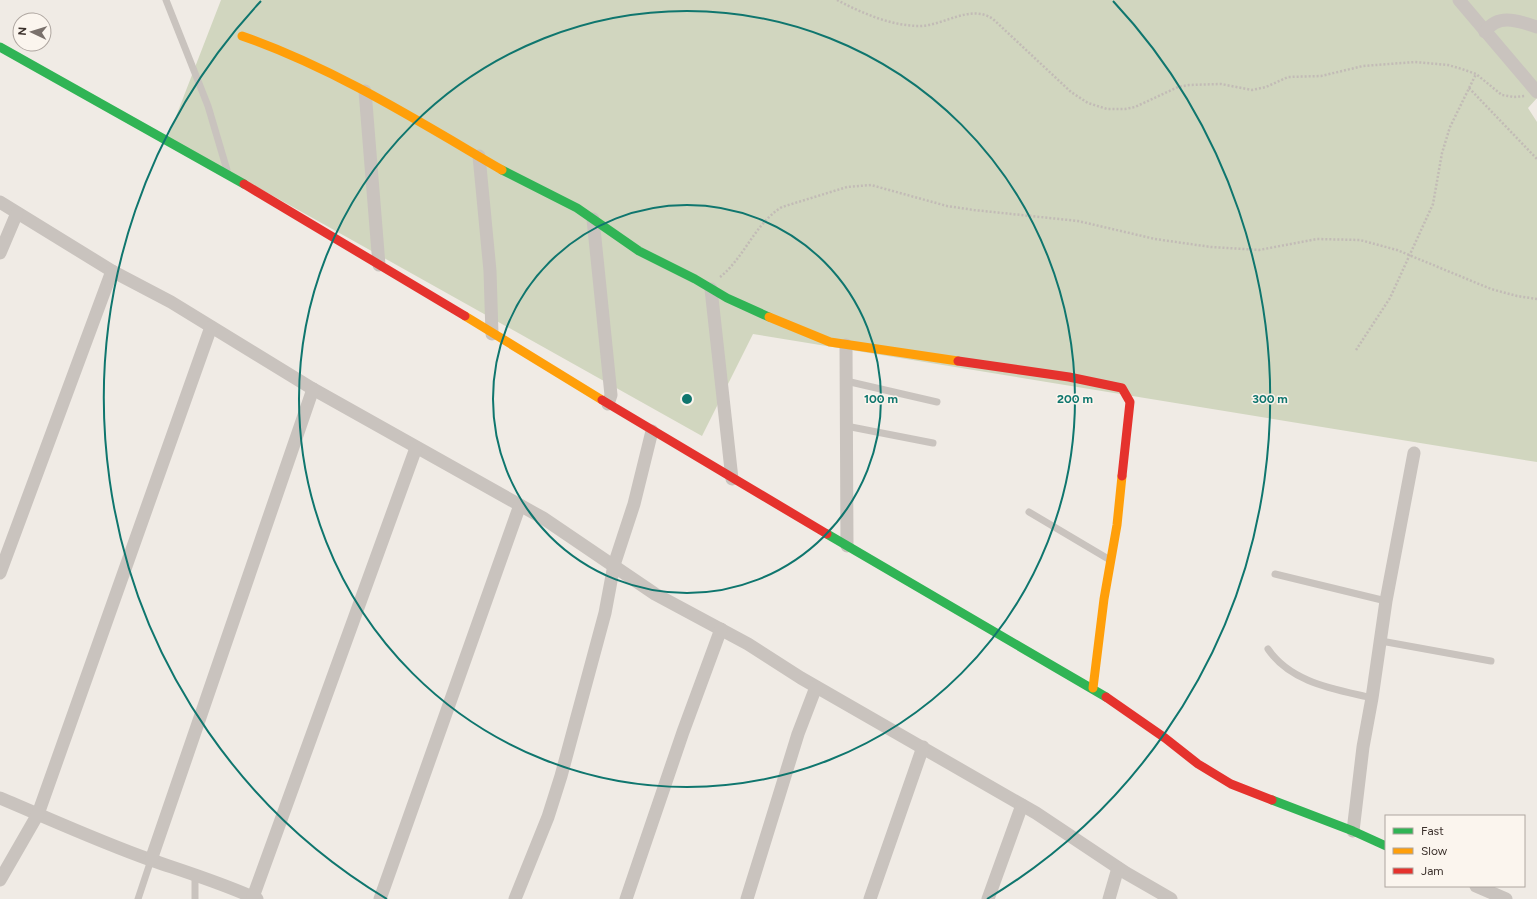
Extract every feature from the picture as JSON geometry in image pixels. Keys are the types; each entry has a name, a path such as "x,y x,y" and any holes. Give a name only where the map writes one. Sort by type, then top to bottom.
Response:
{"street":[{"path":"1459,0 1477,20 1534,94"},
{"path":"1485,32 1491,23 1502,21 1514,20 1537,26"},
{"path":"242,36 262,43 365,90 479,156 577,208 639,251 765,316 830,342 1069,377 1122,388 1130,402 1117,525 1110,560 1093,688"},
{"path":"0,47 228,174 380,264 492,334 732,479 1093,688 1165,738 1198,764 1231,784 1353,831 1385,846"},
{"path":"365,90 380,264"},
{"path":"479,156 490,270 492,334"},
{"path":"0,202 112,271 171,302 313,390 520,504 675,606 721,629 816,687 1022,805 1063,830 1118,868 1171,899"},
{"path":"0,253 17,213"},
{"path":"593,219 611,395 608,404"},
{"path":"0,573 112,271"},
{"path":"711,288 732,479"},
{"path":"0,880 38,814 212,327"},
{"path":"846,345 847,546"},
{"path":"150,860 313,390"},
{"path":"515,899 546,824 561,776 605,613 614,566 634,504 652,431"},
{"path":"0,798 150,860 195,874 255,898 416,448"},
{"path":"1353,831 1363,748 1381,641 1386,601 1414,453"},
{"path":"380,899 520,504"},
{"path":"626,899 683,732 721,629"},
{"path":"746,899 798,734 816,687"},
{"path":"870,899 923,747"},
{"path":"988,899 1022,805"},
{"path":"1109,899 1118,868"},
{"path":"1478,887 1506,899"}],"lane":[{"path":"166,0 208,106 228,174"},
{"path":"846,381 937,402"},
{"path":"846,426 933,443"},
{"path":"1029,512 1110,560"},
{"path":"1275,574 1386,601"},
{"path":"1381,641 1491,661"},
{"path":"1268,649 1274,658 1304,679 1327,687 1372,698"},
{"path":"138,899 150,860"},
{"path":"195,874 195,899"}],"path":[{"path":"837,0 885,20 906,25 933,25 969,13 984,14 994,19 1079,98 1093,105 1107,109 1135,107 1178,87 1189,85 1210,84 1252,90 1266,87 1288,78 1321,76 1363,66 1416,62 1448,65 1476,74 1502,95 1514,97 1534,94"},
{"path":"1356,350 1390,298 1408,255 1433,204 1442,153 1450,127 1476,74"},
{"path":"1469,88 1537,159"},
{"path":"711,288 715,281 729,270 765,220 775,211 782,207 861,184 880,187 947,206 1078,221 1181,244 1250,250 1268,249 1316,239 1347,239 1374,243 1408,255 1491,289 1517,296 1537,299"}],"green space":[{"path":"221,0 1537,0 1537,98 1528,108 1537,122 1537,462 753,334 702,436 168,137"}],"traffic: fast":[{"path":"0,47 244,184"},
{"path":"502,170 577,208 639,251 695,279 727,298 769,317"},
{"path":"827,534 1106,697"},
{"path":"1272,800 1353,831 1385,846"}],"traffic: slow":[{"path":"242,36 276,49 343,80 502,170"},
{"path":"465,316 602,400"},
{"path":"769,317 830,342 958,361"},
{"path":"1093,688 1104,599 1117,525 1122,476"}],"traffic: jam":[{"path":"244,184 465,316"},
{"path":"958,361 1069,377 1122,388 1130,402 1122,476"},
{"path":"602,400 827,534"},
{"path":"1106,697 1165,738 1198,764 1231,784 1272,800"}]}
